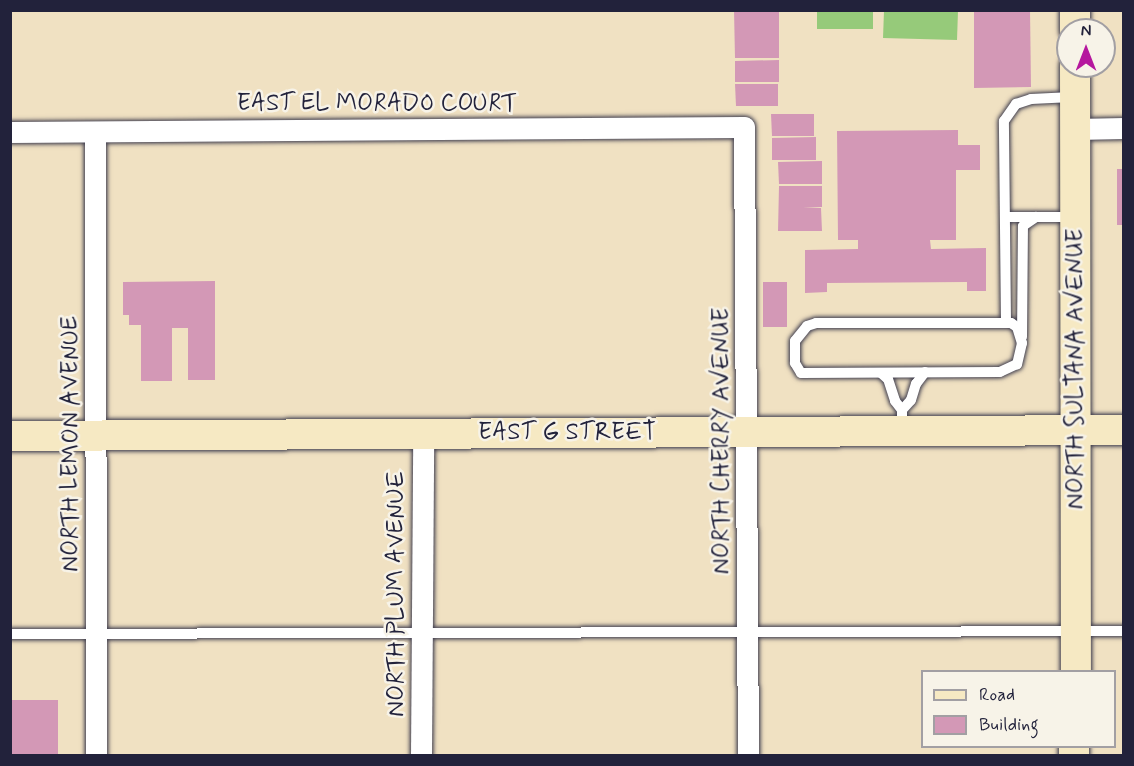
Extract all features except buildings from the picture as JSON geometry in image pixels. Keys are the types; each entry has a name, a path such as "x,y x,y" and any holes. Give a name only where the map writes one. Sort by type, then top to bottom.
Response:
{"street":[{"name":"NORTH SULTANA AVENUE","path":"1075,78 1076,670"},
{"name":"EAST EL MORADO COURT","path":"10,132 744,127"},
{"name":"NORTH CHERRY AVENUE","path":"744,127 748,432 748,756"},
{"path":"1075,129 1124,128"},
{"name":"NORTH LEMON AVENUE","path":"95,132 96,756"},
{"name":"EAST G STREET","path":"10,436 748,432 902,420 1076,430 1124,430"},
{"name":"NORTH PLUM AVENUE","path":"421,756 423,433"}],"lane":[{"path":"1006,323 1004,121 1016,104 1031,99 1075,97"},
{"path":"1005,217 1075,217"},
{"path":"1022,343 1017,327 1006,323 816,323 807,326 795,341 795,363 801,373 1000,372 1017,364 1022,343 1023,226 1036,217"},
{"path":"902,420 925,372"},
{"path":"881,373 888,379 902,420"},
{"path":"10,634 423,631 1124,631"}],"green space":[{"path":"817,11 873,11 873,29 817,29"},
{"path":"884,11 958,11 957,40 883,38"}]}
